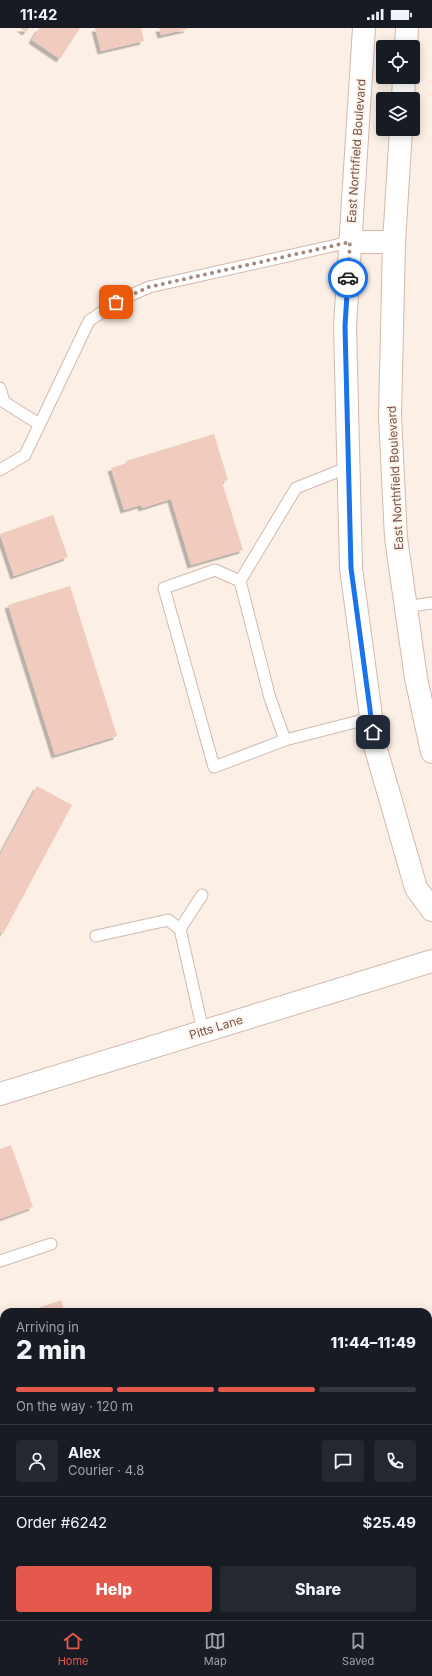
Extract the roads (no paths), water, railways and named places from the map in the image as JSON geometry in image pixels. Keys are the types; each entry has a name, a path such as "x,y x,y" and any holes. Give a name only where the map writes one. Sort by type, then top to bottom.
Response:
{"main road":[{"name":"East Northfield Boulevard","path":"364,28 345,326 351,568 375,746 416,888 432,910"},
{"path":"406,40 407,28"},
{"name":"East Northfield Boulevard","path":"401,136 394,242 390,416 396,538 416,678 432,752"},
{"path":"350,242 394,242"},
{"name":"Pitts Lane","path":"0,1094 432,961"}],"lane":[{"path":"0,470 25,454 89,321 116,302 149,287 350,242"},
{"path":"0,388 4,402 39,424"},
{"path":"284,740 270,698 240,581 296,488 349,467"},
{"path":"240,581 216,570 164,588 214,767 284,740 371,718"},
{"path":"406,607 432,603"},
{"path":"180,929 202,895"},
{"path":"96,936 168,920 180,929 203,1031"},
{"path":"0,1261 51,1244"}]}
